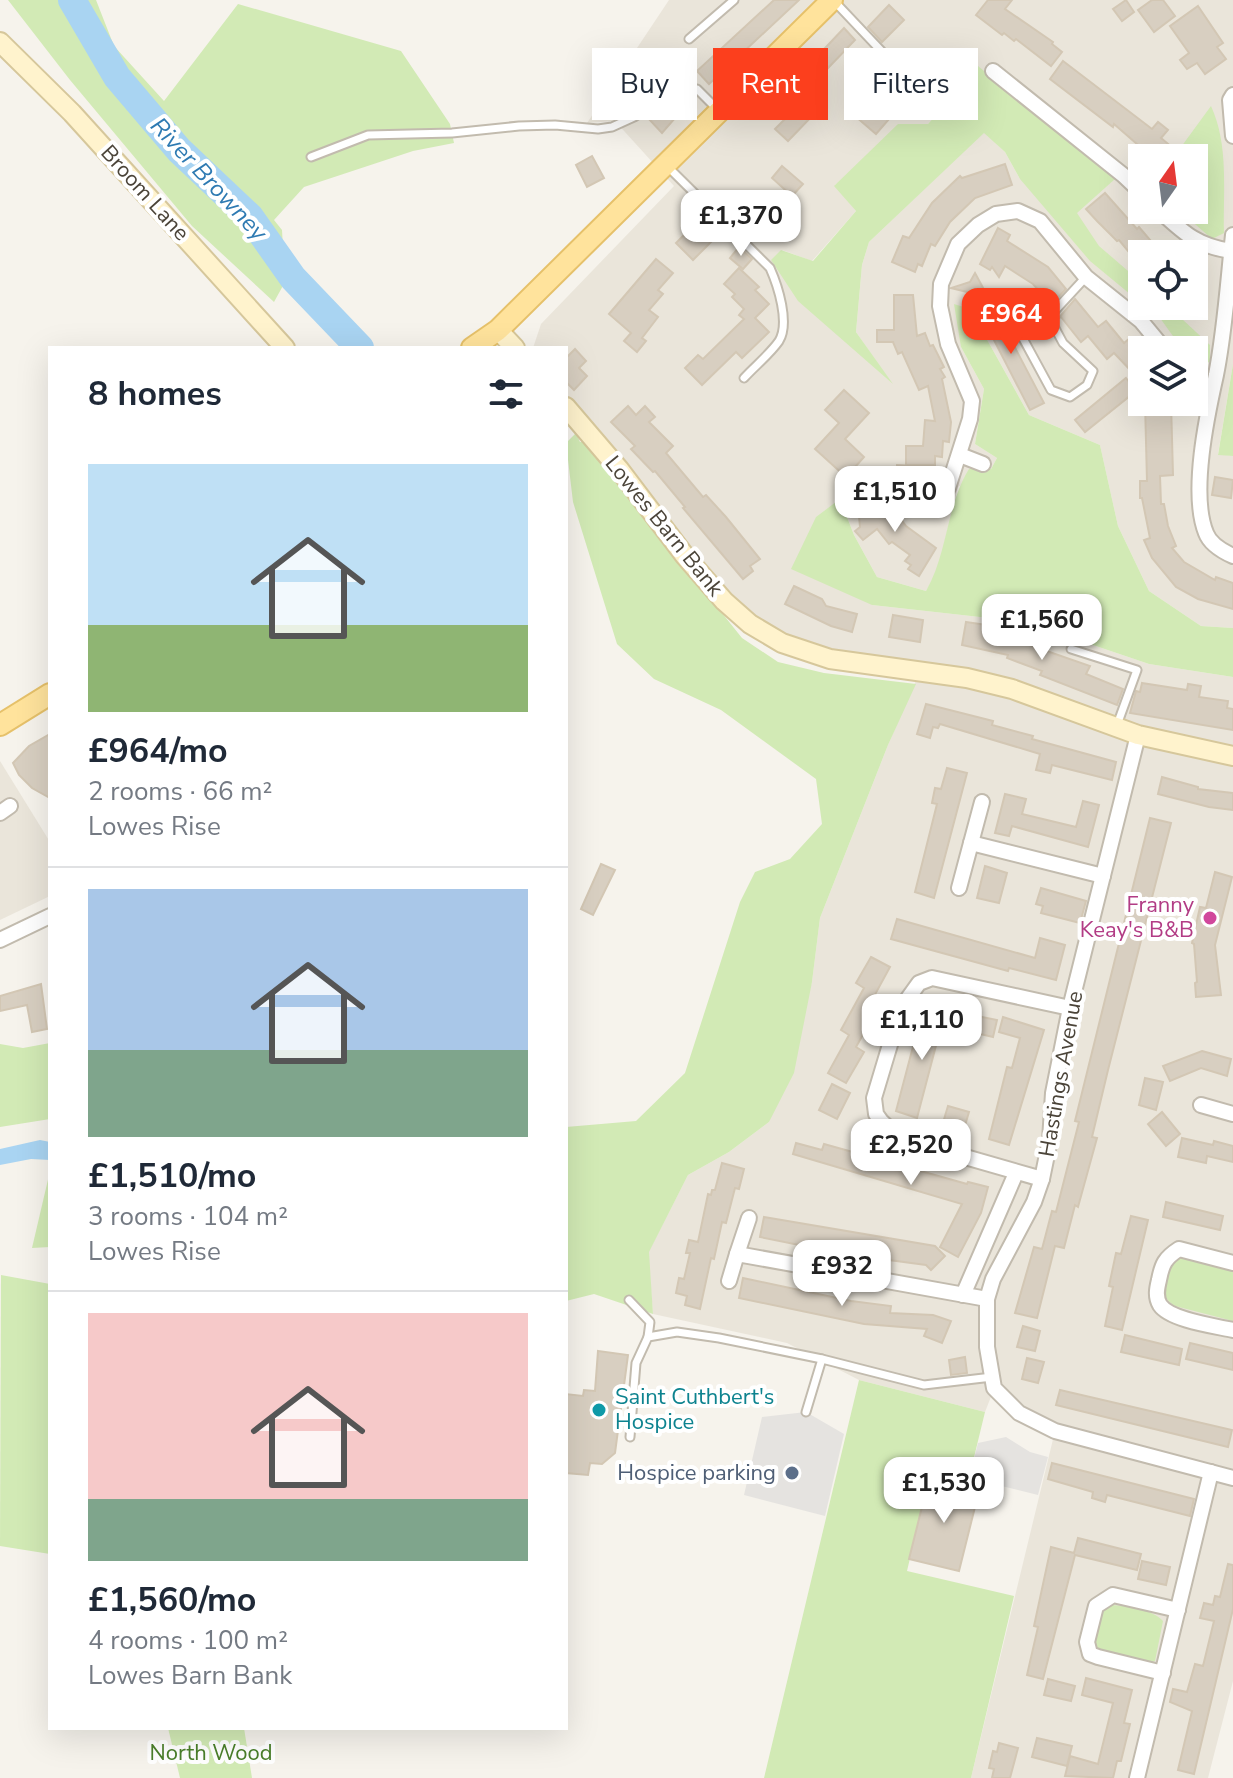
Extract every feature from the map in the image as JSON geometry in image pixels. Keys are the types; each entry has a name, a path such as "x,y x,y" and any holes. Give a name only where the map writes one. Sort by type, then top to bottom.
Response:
{"main road":[{"path":"784,48 832,0"},
{"path":"475,346 498,330 713,118"},
{"path":"0,725 48,695"}],"street":[{"name":"Broom Lane","path":"0,42 72,113 283,346"},
{"path":"993,71 1128,180"},
{"path":"1233,95 1230,100 1233,136"},
{"path":"948,488 970,419 972,401 948,344 940,306 941,284 958,244 978,225 996,214 1018,211 1040,221 1086,277 1141,321 1153,336"},
{"path":"1174,224 1199,244 1231,251"},
{"path":"1233,235 1215,377 1202,447 1201,501 1205,532 1214,545 1233,556"},
{"path":"498,330 513,346"},
{"name":"Lowes Barn Bank","path":"568,409 724,601 750,624 782,643 830,659 967,678 1012,689 1138,735 1233,756"},
{"path":"960,455 983,464"},
{"name":"Hastings Avenue","path":"1138,735 1070,1008 1053,1093 1050,1140 1042,1179 1034,1202 993,1279 987,1299 987,1347 994,1388 1019,1413 1055,1431 1233,1478"},
{"path":"959,888 982,802"},
{"path":"971,843 1103,876"},
{"path":"0,940 48,917"},
{"path":"1016,1173 899,1138 884,1126 876,1114 874,1098 901,1008 919,983 932,978 1070,1008"},
{"path":"1201,1105 1233,1114"},
{"name":"Hastings Avenue","path":"963,1295 1016,1173 1042,1179"},
{"path":"729,1281 749,1218"},
{"path":"1233,1263 1179,1249 1167,1257 1161,1266 1156,1292 1160,1305 1172,1315 1233,1330"},
{"path":"737,1254 987,1299"},
{"path":"1137,1778 1211,1472"},
{"path":"1163,1673 1090,1654 1087,1642 1096,1606 1113,1595 1178,1610"}],"lane":[{"path":"689,39 734,0"},
{"path":"832,0 878,48"},
{"path":"311,157 368,135 452,133 519,126 612,127 680,88 697,89 713,104"},
{"path":"666,164 770,268 780,290 780,340 744,378"},
{"path":"1049,317 1086,277"},
{"path":"1017,307 1027,307 1049,317 1063,343 1093,371 1087,385 1070,397 1051,390 1013,320 1017,307"},
{"path":"1071,649 1137,670 1116,727"},
{"path":"629,1300 650,1322 648,1337 636,1363 630,1437"},
{"path":"648,1337 677,1332 822,1359 924,1385 992,1377"},
{"path":"806,1412 822,1359"}],"shaded area":[{"path":"669,0 1233,0 1233,364 1218,454 1233,456 1233,628 1201,626 1149,591 1118,526 1100,445 1029,415 970,309 961,347 984,389 975,444 997,458 991,469 958,487 937,573 926,591 877,577 854,535 840,499 872,605 1025,622 1149,664 1233,677 1233,1681 1208,1778 971,1778 1055,1431 994,1389 985,1412 859,1380 787,1343 653,1314 648,1253 688,1175 729,1152 769,1122 812,982 820,918 920,671 830,659 750,624 568,409 568,346 534,346 541,324 674,186 615,121 587,123 592,116 592,120 697,120 697,48 637,48","holes":["844,48 978,48 978,69 1020,179 1005,152 984,132 869,242 862,265 856,332 890,381 782,250 812,261 856,211 835,185 931,120 844,120"]},
{"path":"0,761 48,839 48,897 0,920"},
{"name":"Hospice parking","path":"806,1412 844,1434 825,1516 744,1495 762,1417"},
{"path":"1006,1437 1030,1452 1048,1457 1038,1495 969,1478 978,1443"}],"green space":[{"path":"8,0 96,0 114,46 164,101 238,4 401,51 450,124 454,143 413,151 304,187 274,220 282,230 285,282 274,302 192,226 70,80"},
{"path":"978,66 1115,179 1077,213 1099,246 1128,271 1128,292 1090,261 1020,179 1005,152 984,133 869,242 862,265 856,332 893,384 798,301 771,260 781,250 813,261 856,211 834,186 898,124 928,124 931,120 978,120"},
{"path":"1211,106 1223,152 1224,185 1224,233 1212,239 1195,224 1208,224 1208,144 1183,144"},
{"path":"954,304 970,309 1029,415 1100,445 1118,526 1149,591 1201,626 1233,628 1233,677 1149,664 1025,622 872,605 791,569 816,517 840,499 854,535 877,577 926,591 939,561 961,483 969,469 991,469 997,458 975,444 984,389 961,347"},
{"path":"1161,320 1183,320 1200,336 1173,336"},
{"path":"1233,364 1233,456 1218,455"},
{"path":"576,433 580,442 585,442 742,638 778,662 824,673 916,684 888,745 820,918 812,982 794,1073 769,1122 729,1152 688,1175 649,1252 653,1314 594,1294 568,1300 568,1127 636,1121 685,1073 740,902 755,872 790,859 822,824 816,779 721,710 654,679 617,644 573,502 568,441"},
{"path":"48,1043 48,1119 0,1127 0,1044 23,1048"},
{"path":"48,1180 48,1247 32,1248"},
{"path":"1183,1258 1233,1270 1233,1321 1175,1306 1165,1296 1165,1279 1172,1259"},
{"path":"1,1275 48,1284 48,1554 0,1546"},
{"path":"859,1380 985,1412 969,1478 931,1469 907,1571 1014,1596 971,1778 764,1778"},
{"path":"1108,1605 1145,1611 1163,1621 1155,1661 1133,1662 1095,1648 1097,1625"},
{"name":"North Wood","path":"168,1730 244,1730 252,1778 180,1778"}],"water":[{"path":"40,1140 48,1142 48,1160 31,1159 0,1165 0,1149"}],"building":[{"path":"774,0 799,0 748,48 722,48"},
{"path":"988,0 1012,0 1005,9 1053,42 1062,52 1051,66 1016,39 1014,41 1004,33 1002,35 976,15"},
{"path":"1126,0 1134,12 1122,21 1113,9"},
{"path":"1152,0 1163,0 1175,16 1154,32 1138,10"},
{"path":"889,5 904,20 882,42 868,27"},
{"path":"1198,6 1223,43 1217,47 1226,59 1205,74 1197,63 1187,69 1180,60 1189,53 1170,26"},
{"path":"844,28 855,40 828,68 828,48 825,48"},
{"path":"713,56 713,80 709,84 697,71"},
{"path":"1063,61 1152,129 1158,122 1168,130 1161,138 1168,144 1137,144 1050,79"},
{"path":"650,120 673,120 662,133"},
{"path":"784,120 808,120 788,141 775,129"},
{"path":"860,120 888,120 876,134"},
{"path":"592,156 604,178 587,187 576,165"},
{"path":"1005,164 1012,185 975,198 950,222 935,246 931,244 922,266 918,264 915,272 892,262 903,236 909,238 932,203 960,176 962,178"},
{"path":"782,166 803,184 792,196 772,178"},
{"path":"1105,193 1128,219 1128,224 1137,229 1139,227 1150,240 1128,240 1128,251 1086,209"},
{"path":"747,202 756,210 759,207 778,226 769,235 765,231 756,240 732,217"},
{"path":"695,224 712,241 693,260 676,243"},
{"path":"998,228 1010,235 1007,241 1048,267 1066,289 1047,309 1044,308 1050,303 1033,284 1005,266 999,277 992,267 990,270 980,264"},
{"path":"739,247 752,259 743,269 730,258"},
{"path":"656,259 673,273 658,290 663,294 649,310 658,317 642,338 646,341 637,352 624,341 631,333 609,314"},
{"path":"739,268 759,287 755,290 769,304 755,318 769,332 742,358 736,352 702,385 685,368 698,355 703,359 744,319 739,315 744,309 724,284"},
{"path":"975,273 988,297 951,288 970,282"},
{"path":"894,295 913,295 917,336 925,333 944,367 940,369 945,377 942,379 951,422 949,442 943,441 942,457 935,456 935,465 906,465 906,446 923,446 925,420 935,421 928,386 919,390 902,352 898,354 893,342 877,342 877,330 894,330"},
{"path":"1075,299 1098,327 1106,321 1124,343 1128,340 1128,368 1114,353 1107,359 1088,336 1081,342 1061,317 1058,319"},
{"path":"991,302 1044,403 1030,410 978,309"},
{"path":"575,349 586,361 579,368 587,376 574,390 568,384 568,356"},
{"path":"1126,378 1128,397 1085,432 1075,420"},
{"path":"844,390 869,413 845,439 864,457 846,477 815,449 839,423 825,410"},
{"path":"628,406 636,415 645,406 655,417 649,422 673,446 666,453 703,497 706,495 726,517 760,559 750,566 753,571 743,579 655,471 631,449 635,446 611,422"},
{"path":"1145,416 1171,416 1173,475 1160,476 1161,504 1164,504 1176,546 1172,548 1184,562 1215,580 1216,577 1233,583 1233,609 1198,599 1176,587 1152,558 1144,540 1150,538 1140,498 1140,481 1147,481"},
{"path":"897,465 916,466 918,489 913,490 914,499 887,501 886,483 897,482"},
{"path":"1215,477 1233,480 1231,498 1212,495"},
{"path":"889,503 906,526 936,548 919,576 908,569 911,565 905,561 910,555 892,542 889,544 877,529 863,540 855,531 860,527 858,505"},
{"path":"794,586 822,599 826,606 857,614 852,632 831,626 785,604"},
{"path":"893,615 923,620 920,642 889,637"},
{"path":"966,622 987,625 986,630 1090,666 1086,674 1123,689 1117,705 1040,675 1042,671 1007,658 1008,655 962,645"},
{"path":"1142,683 1187,690 1188,684 1201,686 1199,697 1228,701 1227,708 1233,709 1233,730 1130,713 1136,691 1140,692"},
{"path":"926,704 993,721 992,725 1033,736 1032,739 1116,762 1112,780 1052,765 1050,773 1036,770 1040,754 940,724 938,728 933,727 930,738 917,734"},
{"path":"48,735 48,797 32,788 19,775 13,763 29,746"},
{"path":"947,768 967,773 934,898 915,892 937,804 932,803 935,788 941,789"},
{"path":"1162,777 1198,789 1233,793 1233,810 1158,794"},
{"path":"1005,794 1026,799 1022,814 1076,827 1083,801 1099,805 1088,847 1012,826 1009,836 995,833"},
{"path":"1150,818 1171,823 1092,1137 1097,1138 1064,1248 1055,1246 1037,1318 1015,1313 1034,1247 1042,1249 1052,1211 1056,1212 1079,1122 1075,1121"},
{"path":"601,864 615,870 593,915 581,909"},
{"path":"985,866 1007,873 999,903 977,898"},
{"path":"1215,872 1232,877 1215,945 1221,995 1196,997 1192,943 1200,907 1206,908"},
{"path":"1041,888 1086,901 1080,923 1041,913 1043,906 1036,904"},
{"path":"897,919 1035,958 1040,938 1065,945 1056,980 1009,968 1008,971 891,939"},
{"path":"871,957 890,967 872,1000 880,1004 856,1047 864,1052 846,1083 828,1073 849,1035 841,1030 864,988 856,983"},
{"path":"41,984 47,1029 32,1032 27,1005 0,1011 0,996"},
{"path":"930,1005 951,1011 943,1039 938,1038 917,1118 896,1111 914,1043 919,1044"},
{"path":"967,1007 979,1010 977,1016 997,1020 993,1037 972,1032 975,1022 964,1019"},
{"path":"1003,1017 1044,1030 1009,1145 989,1139 1007,1067 1012,1068 1020,1038 999,1032"},
{"path":"1202,1051 1231,1059 1227,1076 1201,1068 1170,1081 1163,1066"},
{"path":"1145,1078 1163,1082 1156,1110 1139,1105"},
{"path":"832,1084 850,1093 837,1119 819,1110"},
{"path":"948,1106 969,1112 963,1132 942,1126"},
{"path":"1162,1112 1180,1134 1166,1146 1148,1124"},
{"path":"1182,1138 1233,1146 1233,1162 1207,1156 1206,1163 1178,1157"},
{"path":"796,1143 822,1150 824,1144 967,1184 988,1187 981,1213 958,1257 940,1247 962,1204 793,1154"},
{"path":"722,1163 744,1169 739,1189 735,1188 726,1223 722,1222 700,1309 685,1305 687,1296 676,1293 679,1278 684,1279 690,1253 686,1253 689,1240 698,1242 708,1194 715,1190"},
{"path":"1166,1202 1223,1216 1220,1230 1163,1217"},
{"path":"1131,1216 1148,1220 1122,1330 1105,1326 1116,1253 1121,1254"},
{"path":"764,1217 935,1246 945,1256 931,1270 926,1265 844,1254 760,1237"},
{"path":"743,1278 851,1301 891,1306 890,1313 933,1315 951,1321 942,1343 924,1336 927,1329 864,1324 739,1298"},
{"path":"1023,1326 1040,1331 1035,1351 1017,1347"},
{"path":"1125,1335 1182,1349 1179,1365 1121,1352"},
{"path":"1190,1343 1233,1353 1233,1370 1186,1359"},
{"name":"Saint Cuthbert's Hospice","path":"598,1351 628,1355 615,1453 602,1464 590,1463 588,1475 568,1473 568,1394 583,1396 584,1390 595,1391"},
{"path":"965,1357 967,1373 951,1375 949,1360"},
{"path":"1027,1358 1044,1362 1038,1383 1022,1379"},
{"path":"1060,1390 1232,1430 1228,1447 1056,1405"},
{"path":"1052,1463 1194,1499 1190,1516 1107,1495 1105,1502 1092,1498 1093,1492 1048,1479"},
{"path":"929,1479 979,1491 959,1571 909,1559"},
{"path":"1078,1538 1141,1554 1137,1570 1075,1555 1043,1679 1027,1675 1051,1547 1074,1553"},
{"path":"1142,1561 1170,1567 1166,1585 1138,1579"},
{"path":"1228,1564 1233,1565 1233,1609 1194,1774 1178,1770 1192,1711 1170,1702 1173,1689 1187,1692 1195,1664 1203,1666 1214,1621 1200,1618 1204,1603 1213,1605 1215,1596 1220,1597"},
{"path":"1086,1678 1132,1690 1124,1723 1130,1724 1121,1761 1117,1761 1113,1778 1065,1776 1070,1756 1098,1764 1113,1703 1082,1695"},
{"path":"1048,1679 1075,1686 1071,1701 1044,1695"},
{"path":"1037,1738 1072,1746 1067,1766 1032,1757"},
{"path":"999,1743 1018,1748 1010,1778 992,1778 994,1769 989,1768 993,1751 997,1752"}],"waterway":[{"name":"River Browney","path":"72,0 117,77 179,150 250,217 293,278 358,346"}],"place":[{"name":"Franny Keay's B&B","path":"1210,918"},
{"name":"Saint Cuthbert's Hospice","path":"599,1410"},
{"name":"Hospice parking","path":"792,1473"}]}
